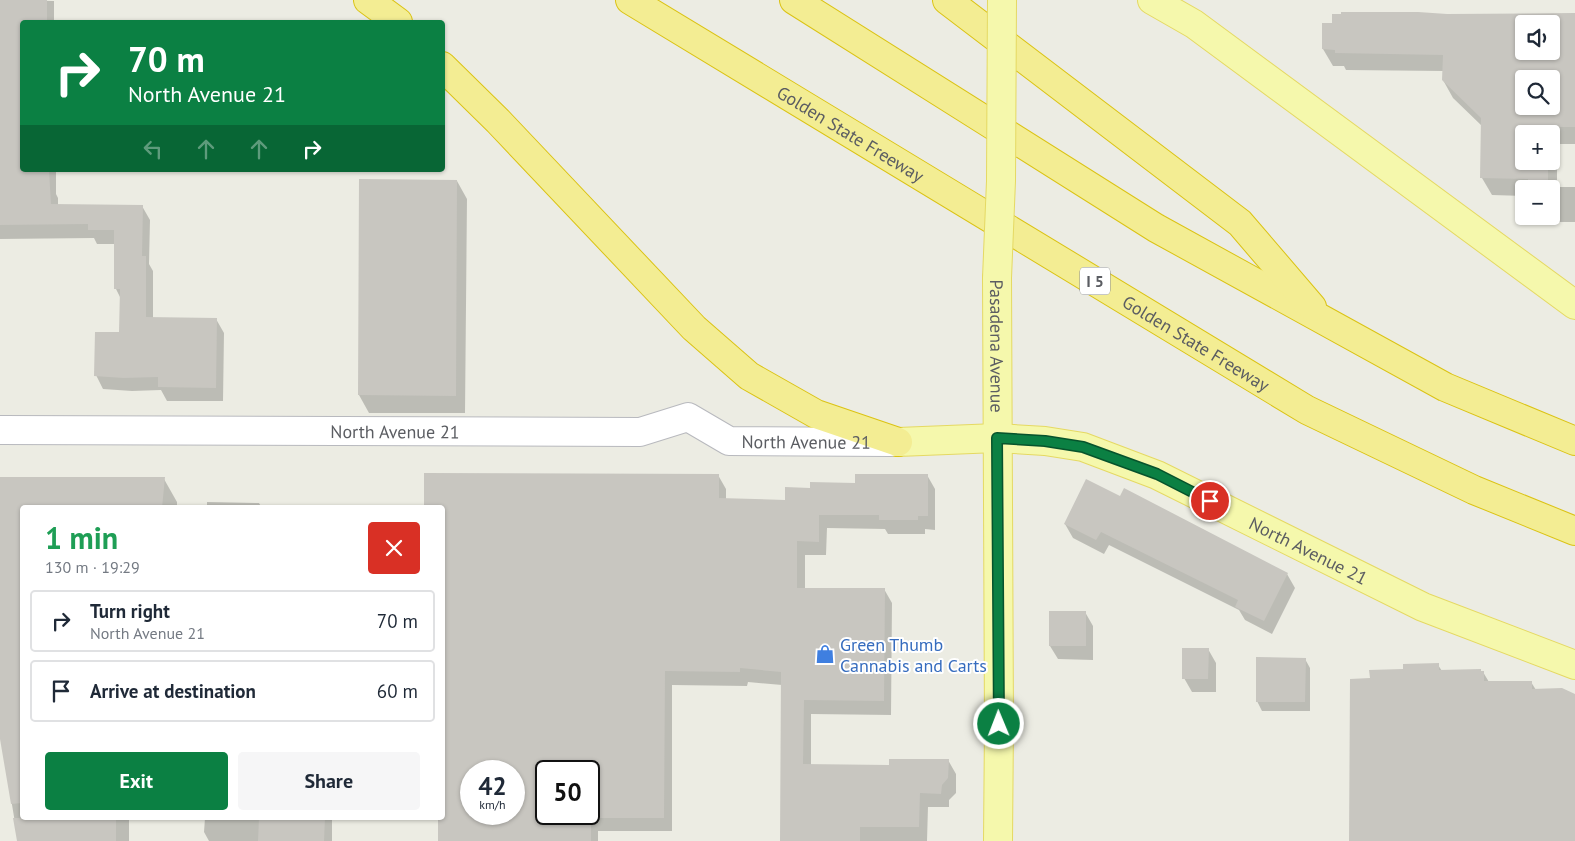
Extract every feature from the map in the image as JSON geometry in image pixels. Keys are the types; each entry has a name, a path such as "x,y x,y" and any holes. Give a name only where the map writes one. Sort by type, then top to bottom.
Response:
{"highway":[{"path":"368,0 395,20"},
{"name":"Golden State Freeway","path":"630,0 1307,410 1474,490 1575,531"},
{"path":"794,0 1156,228 1446,387 1575,441"},
{"path":"947,0 1240,223 1324,321"},
{"path":"445,69 498,121 694,328 749,376 816,414 898,442"}],"main road":[{"name":"Pasadena Avenue","path":"998,841 997,278 1001,181 1002,0"},
{"path":"1152,0 1194,24 1575,305"},
{"name":"North Avenue 21","path":"898,442 997,438 1045,441 1083,447 1157,474 1423,607 1575,665"}],"street":[{"name":"North Avenue 21","path":"0,430 640,432 688,417 729,441 898,442"}],"building":[{"path":"0,0 47,0 47,20 20,20 20,172 49,172 51,204 143,205 142,256 146,256 146,317 217,318 216,388 158,387 158,377 124,378 94,376 95,332 119,332 120,289 114,289 114,230 88,230 88,224 0,225"},
{"path":"1341,12 1447,14 1575,13 1575,127 1515,125 1515,170 1548,170 1548,180 1480,178 1481,118 1442,80 1443,55 1335,53 1335,50 1322,49 1322,23 1332,23 1332,14 1341,14"},
{"path":"359,179 457,180 456,396 358,395"},
{"path":"424,473 719,474 719,498 785,500 785,487 810,488 810,482 855,483 855,474 928,474 928,516 918,516 918,520 879,520 879,515 819,515 819,542 797,541 797,588 885,588 884,701 804,700 803,764 889,765 889,759 949,759 948,778 942,785 941,794 920,793 919,827 860,827 860,841 780,841 781,672 740,668 740,672 665,671 664,818 600,818 600,760 535,760 535,825 591,825 591,841 438,841 438,820 445,820 445,505 424,505"},
{"path":"0,477 165,477 162,505 20,505 20,803 11,804 0,739"},
{"path":"1086,479 1120,496 1124,488 1288,573 1264,621 1235,607 1238,600 1101,532 1096,540 1064,524"},
{"path":"1049,611 1086,611 1086,646 1049,646"},
{"path":"1182,648 1209,648 1208,679 1182,679"},
{"path":"1256,657 1306,658 1305,702 1256,702"},
{"path":"1439,663 1439,670 1481,669 1481,671 1484,671 1484,681 1532,681 1532,689 1562,688 1575,694 1575,841 1349,841 1350,679 1370,678 1369,670 1403,669 1403,664"},
{"path":"13,818 20,818 20,820 116,820 116,841 17,841"},
{"path":"259,820 325,820 324,841 258,841"}],"place":[{"name":"Green Thumb Cannabis and Carts","path":"825,654"}],"route":[{"path":"999,724 997,438 1045,441 1083,447 1157,474 1210,501"}]}
